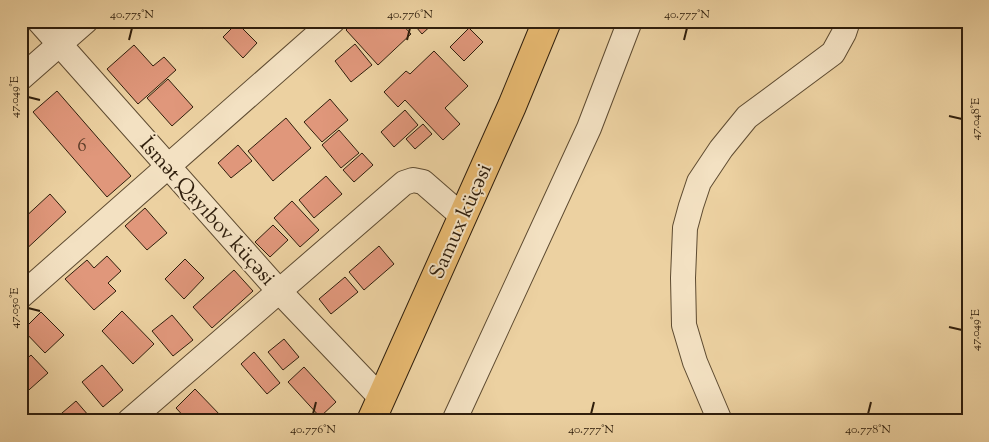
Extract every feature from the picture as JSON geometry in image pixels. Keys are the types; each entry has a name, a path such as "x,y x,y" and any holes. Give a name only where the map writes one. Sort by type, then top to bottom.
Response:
{"main road":[{"name":"Samux küçəsi","path":"376,409 547,21"}],"street":[{"name":"İsmət Qayıbov küçəsi","path":"39,21 279,291 376,409"},
{"path":"21,78 86,21"},
{"path":"21,296 333,21"},
{"path":"454,421 589,128 630,21"},
{"path":"720,421 695,362 684,325 685,228 699,182 721,149 747,117 833,53 848,21"},
{"path":"128,421 404,183 413,180 423,182 462,216"}],"building":[{"path":"195,21 211,21 202,29"},
{"path":"355,21 369,21 376,29 385,21 399,21 411,34 378,65 346,30"},
{"path":"411,21 436,21 422,34"},
{"path":"237,23 257,43 243,58 223,37"},
{"path":"469,28 483,42 464,61 450,47"},
{"path":"355,44 372,65 351,82 335,61"},
{"path":"134,45 153,66 164,57 176,70 138,104 107,69"},
{"path":"434,51 468,86 445,108 460,124 443,140 405,100 398,107 384,92 406,71 410,74"},
{"path":"168,79 193,107 172,126 147,98"},
{"path":"57,91 131,176 107,197 33,112"},
{"path":"330,99 348,120 322,142 304,122"},
{"path":"405,110 418,125 394,147 381,132"},
{"path":"286,118 311,148 273,181 248,151"},
{"path":"423,124 432,134 415,149 406,139"},
{"path":"339,130 359,153 341,168 322,145"},
{"path":"238,145 252,161 231,178 218,163"},
{"path":"362,153 373,165 354,182 343,170"},
{"path":"326,176 342,194 314,218 299,200"},
{"path":"50,194 66,212 21,254 21,221"},
{"path":"292,201 319,230 300,247 274,218"},
{"path":"145,208 167,233 147,250 125,226"},
{"path":"273,225 288,240 270,257 255,242"},
{"path":"379,246 394,264 364,290 349,272"},
{"path":"107,256 121,271 108,283 116,291 94,310 65,279 87,260 94,268"},
{"path":"185,259 204,278 184,299 165,279"},
{"path":"234,270 253,291 212,328 193,307"},
{"path":"345,277 358,292 331,314 319,299"},
{"path":"122,311 154,344 133,364 102,331"},
{"path":"41,312 64,335 45,353 23,330"},
{"path":"172,315 193,340 173,356 152,331"},
{"path":"284,339 299,357 283,370 268,352"},
{"path":"254,352 280,383 267,394 241,364"},
{"path":"31,355 48,373 21,397 21,364"},
{"path":"102,365 123,390 103,407 82,382"},
{"path":"304,367 336,402 320,417 288,382"},
{"path":"195,389 222,417 218,421 188,421 176,408"},
{"path":"76,401 89,416 83,421 56,421 55,419"}]}
